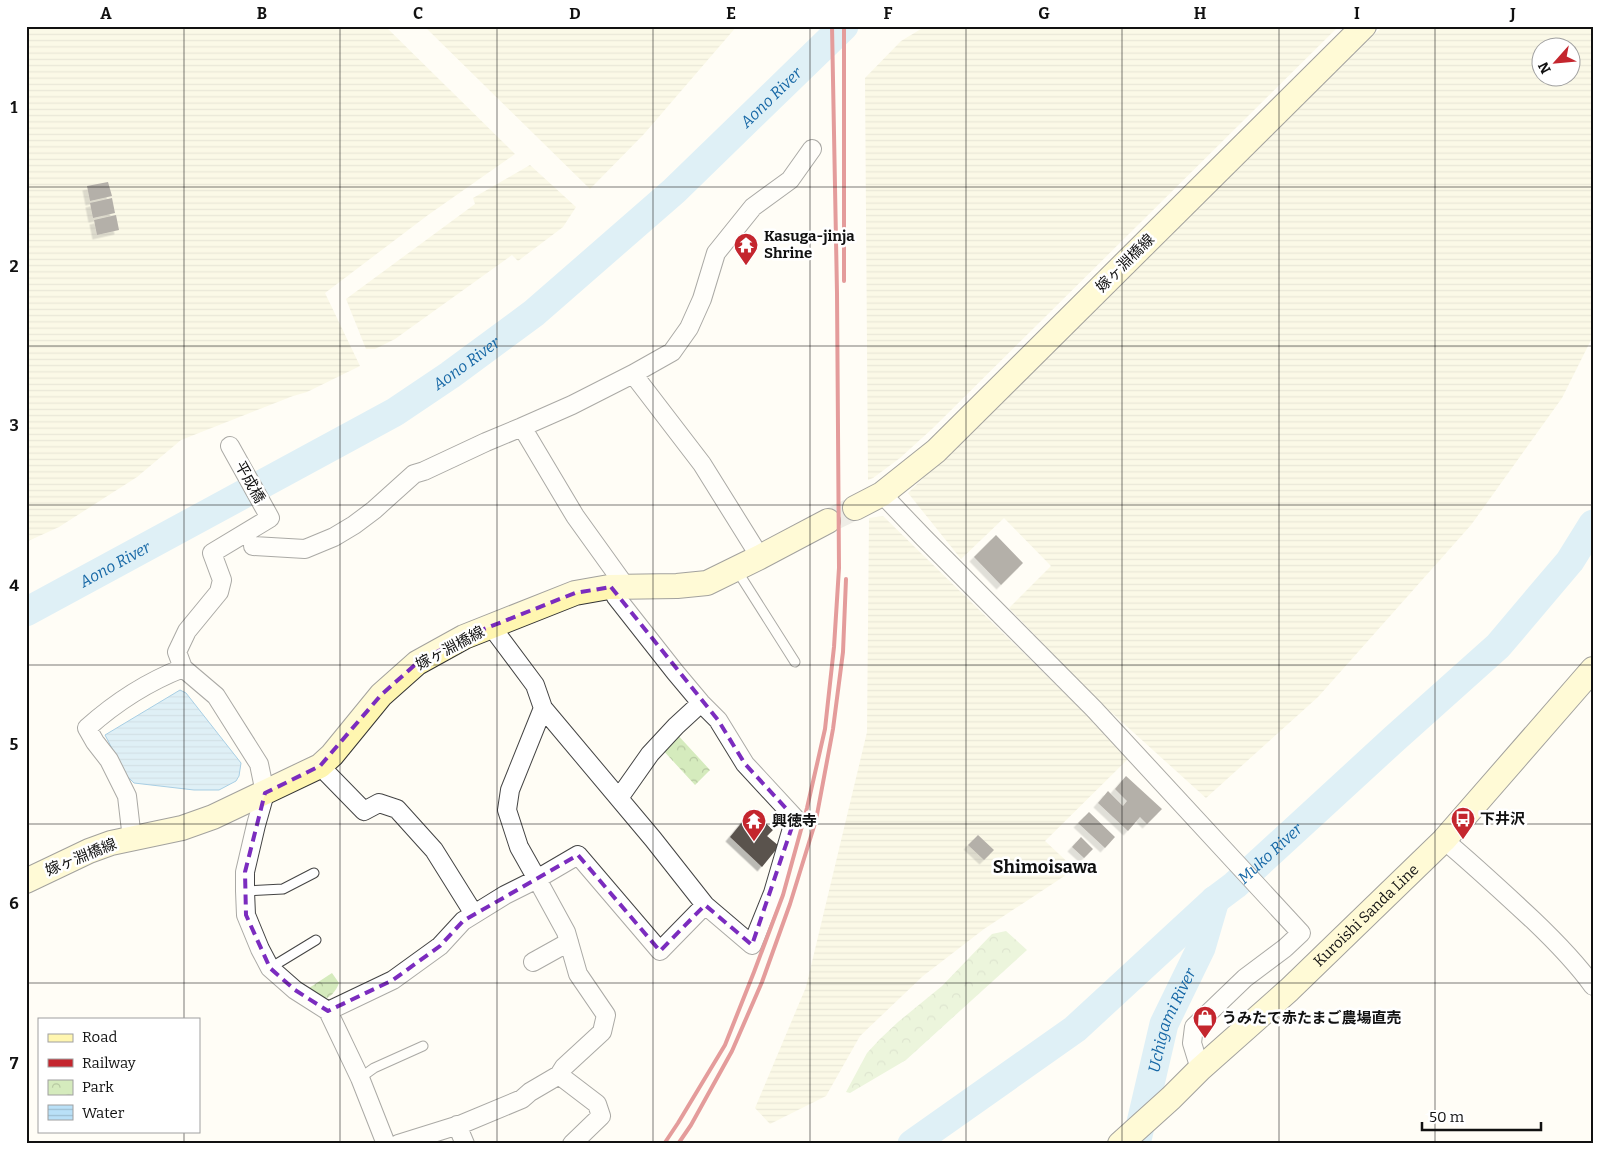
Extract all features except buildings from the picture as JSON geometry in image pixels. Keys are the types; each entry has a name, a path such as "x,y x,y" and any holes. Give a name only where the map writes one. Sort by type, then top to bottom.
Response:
{"street":[{"name":"嫁ヶ淵橋線","path":"855,508 882,494 936,450 1364,26"},
{"path":"253,546 305,549 334,537 374,510 414,474 572,405 672,352 689,328 702,299 716,253 753,207 790,180 812,149"},
{"path":"633,374 702,464 760,558"},
{"path":"491,626 535,684 544,708 705,905 752,945 773,893 795,818 745,764 718,720 674,672 616,597 619,587 522,427"},
{"name":"平成橋","path":"184,668 177,652 187,631 218,592 222,580 212,553 270,518 230,446"},
{"path":"882,494 1094,709 1301,933 1285,948 1245,978 1194,1027 1192,1043 1200,1070"},
{"name":"嫁ヶ淵橋線","path":"26,881 89,851 111,844 182,828 213,817 320,766 332,755 381,695 417,663 464,637 575,593 619,587 707,583 760,558 828,521"},
{"path":"132,839 126,796 109,760 87,728 114,705 141,688 165,675 184,668 216,696 259,764 265,793 245,872 244,891 246,915 260,948 270,968 295,990 328,1011 360,1078 386,1144"},
{"name":"Kuroishi Sanda Line","path":"1120,1144 1289,990 1444,840 1593,669"},
{"path":"618,798 650,754 700,702"},
{"path":"398,1144 457,1125 522,1099 530,1092 559,1075 564,1066 602,1032 606,1015 578,974 566,932 519,847 507,810 510,790 544,708"},
{"path":"320,766 364,812 379,803 397,809 434,850 474,914"},
{"path":"1444,840 1487,877 1556,942 1578,965 1593,986"},
{"path":"328,1011 393,980 440,946 463,921 505,895 578,855 660,950 705,905"},
{"path":"533,962 569,942"},
{"path":"559,1075 597,1104 601,1116 572,1144"},
{"path":"457,1125 465,1144"}],"lane":[{"path":"736,569 795,662"},
{"path":"244,891 283,889 314,873"},
{"path":"270,968 316,940"},
{"path":"360,1078 374,1068 423,1046"}],"highlighted area":[{"path":"611,587 718,720 745,764 795,818 752,945 705,905 660,951 578,855 463,921 440,946 393,980 328,1011 295,990 270,968 246,915 245,891 245,872 265,793 320,766 381,695 417,663 464,637 575,593"}],"shaded area":[{"path":"26,26 385,26 515,154 428,215 325,293 360,366 307,392 181,440 137,477 59,527 26,542"},
{"path":"424,26 737,26 644,134 590,189"},
{"path":"926,26 1339,26 933,428 900,458 868,480 865,78 901,41"},
{"path":"1383,26 1593,26 1593,336 1562,398 1471,525 1318,697 1206,798 1091,694 1009,608 1051,566 1004,518 961,559 908,493"},
{"path":"530,165 576,207 563,227 518,261 512,255 395,339 375,349 366,349 346,299 475,204 473,198"},
{"path":"883,516 1130,757 1045,841 1075,869 984,929 923,976 860,1036 826,1096 770,1124 755,1108 806,987 867,732 869,518"}],"green space":[{"path":"675,732 710,770 695,785 660,747"},
{"path":"1006,931 1027,950 906,1060 850,1093 846,1092 867,1053 880,1039 942,986 992,934"},
{"path":"332,973 339,983 328,998 322,999 309,988"}],"water":[{"path":"180,690 186,693 241,763 239,776 236,781 219,790 194,790 134,783 126,775 105,735"}],"waterway":[{"name":"Aono River","path":"26,612 395,412 450,375 534,313 674,191 844,26"},
{"name":"Muko River","path":"912,1144 1075,1029 1215,900 1235,885 1498,646 1570,561 1593,524"},
{"name":"Uchigami River","path":"1136,1144 1164,1024 1201,948 1215,900"}],"tunnel":[{"path":"828,521 855,508"}],"railway":[{"path":"664,1144 725,1045 754,972 783,895 807,808 825,729 834,647 839,568 837,293 832,26"},
{"path":"844,26 844,281"},
{"path":"678,1144 691,1125 732,1051 762,982 790,904 816,820 833,729 843,652 846,579"}],"place":[{"name":"Kasuga-jinja Shrine","path":"746,266"},
{"name":"下井沢","path":"1463,840"},
{"name":"興徳寺","path":"754,842"},
{"name":"うみたて赤たまご農場直売","path":"1205,1039"}],"district":[{"name":"Shimoisawa","path":"1045,867"}]}
